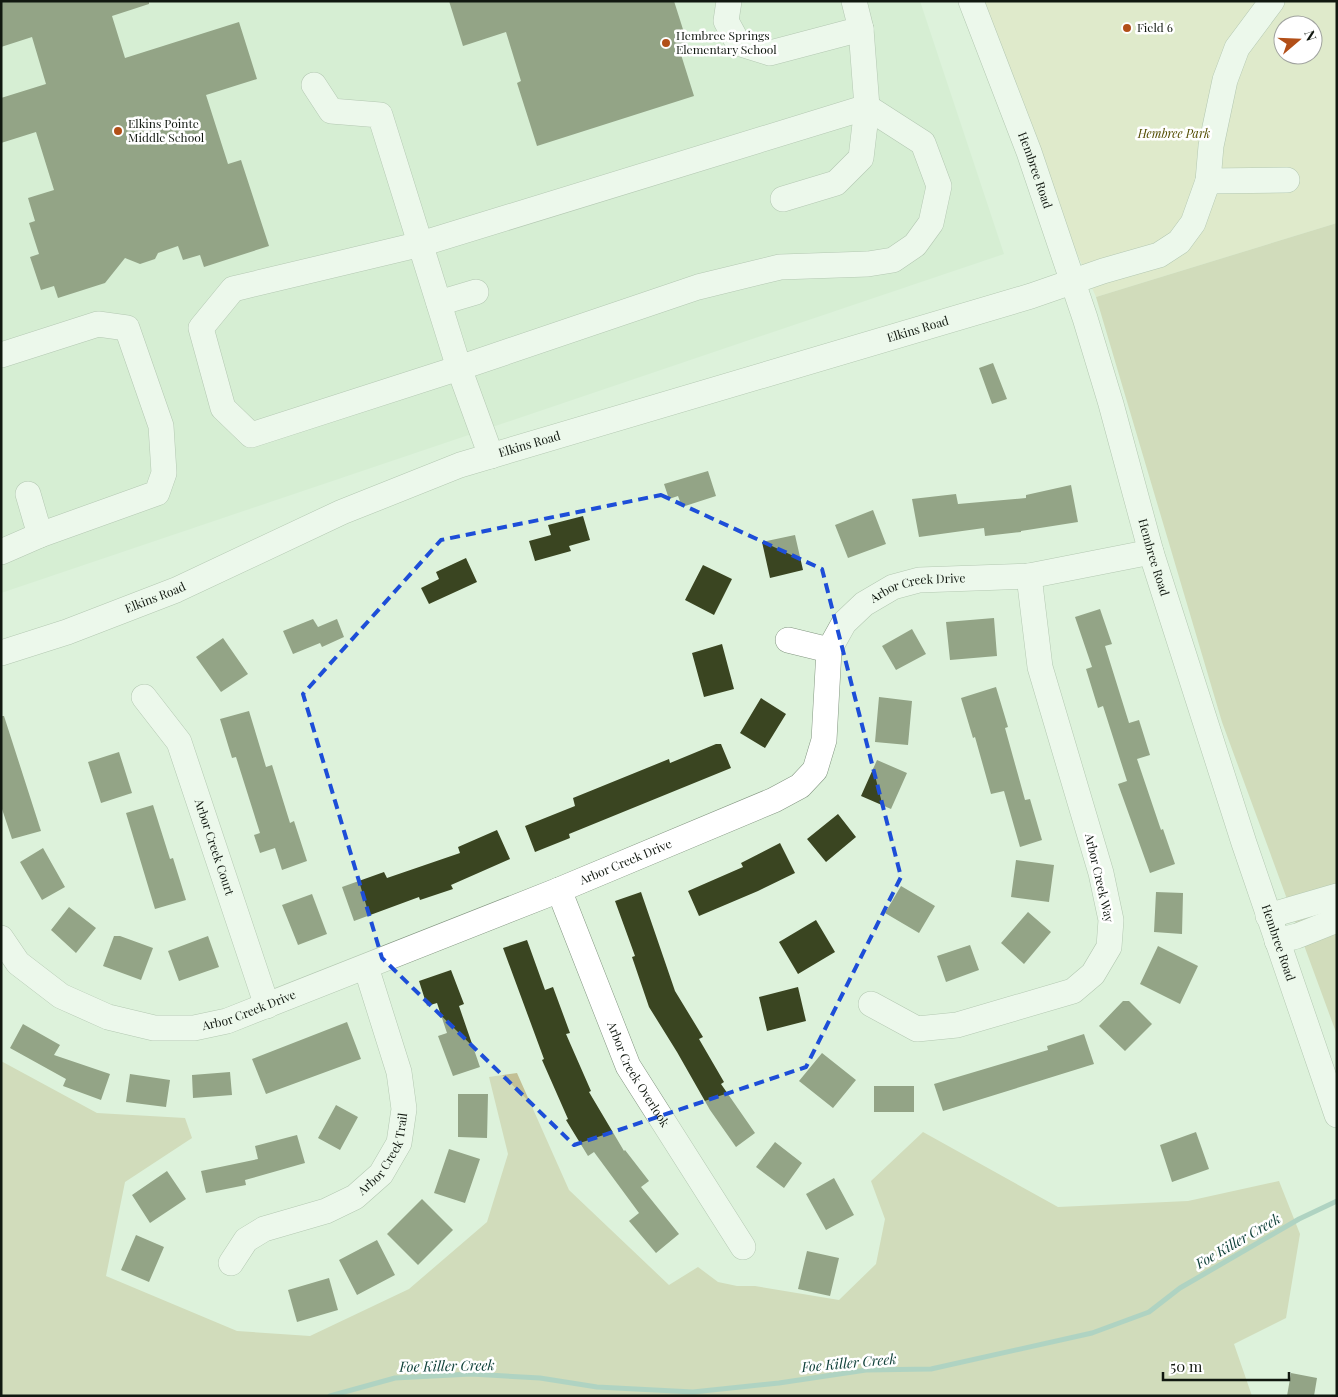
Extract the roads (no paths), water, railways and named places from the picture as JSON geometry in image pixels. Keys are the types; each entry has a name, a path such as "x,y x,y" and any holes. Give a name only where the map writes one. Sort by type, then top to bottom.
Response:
{"street":[{"path":"728,1 726,21 738,42 770,53 861,29"},
{"path":"783,199 836,183 861,158 866,107 861,29 854,1"},
{"name":"Hembree Road","path":"972,1 1010,100 1073,282 1111,404 1151,552 1268,916 1337,1115"},
{"name":"Elkins Road","path":"1,653 67,632 176,590 342,512 460,465 1030,296 1159,255 1179,242 1193,223 1208,181 1211,146 1225,80 1237,48 1272,1"},
{"path":"314,85 331,111 380,115 459,368 491,456"},
{"path":"866,107 923,143 939,186 932,223 915,245 893,260 868,264 780,267 698,287 459,368 251,435 223,408 202,328 233,289 421,244 866,107"},
{"path":"1208,181 1287,180"},
{"path":"439,303 476,292"},
{"path":"1,355 98,324 127,328 161,426 164,473 157,493 1,552"},
{"path":"28,494 40,536"},
{"name":"Arbor Creek Drive","path":"1,938 18,963 61,996 108,1017 154,1028 194,1028 226,1022 559,890 774,800 800,786 815,770 824,740 829,650 844,623 857,610 893,587 919,580 1029,576 1151,552"},
{"name":"Arbor Creek Way","path":"870,1004 917,1028 957,1024 1073,991 1093,974 1109,947 1111,920 1100,873 1040,666 1029,576"},
{"path":"788,640 829,650"},
{"name":"Arbor Creek Court","path":"144,697 179,742 267,1006"},
{"name":"Arbor Creek Overlook","path":"559,890 628,1066 743,1247"},
{"path":"1268,916 1337,896"},
{"path":"1277,941 1297,936 1337,920"},
{"name":"Arbor Creek Trail","path":"231,1264 246,1240 264,1229 326,1211 355,1197 381,1174 399,1143 404,1110 399,1072 366,967"}],"waterway":[{"name":"Foe Killer Creek","path":"330,1396 395,1378 471,1374 540,1378 597,1387 693,1392 779,1383 866,1370 931,1369 1092,1333 1149,1312 1180,1288 1299,1219 1337,1201"}],"place":[{"name":"Field 6","path":"1127,28"},
{"name":"Hembree Springs Elementary School","path":"666,43"},
{"name":"Elkins Pointe Middle School","path":"118,131"}],"park label":[{"name":"Hembree Park","path":"1174,134"}]}
